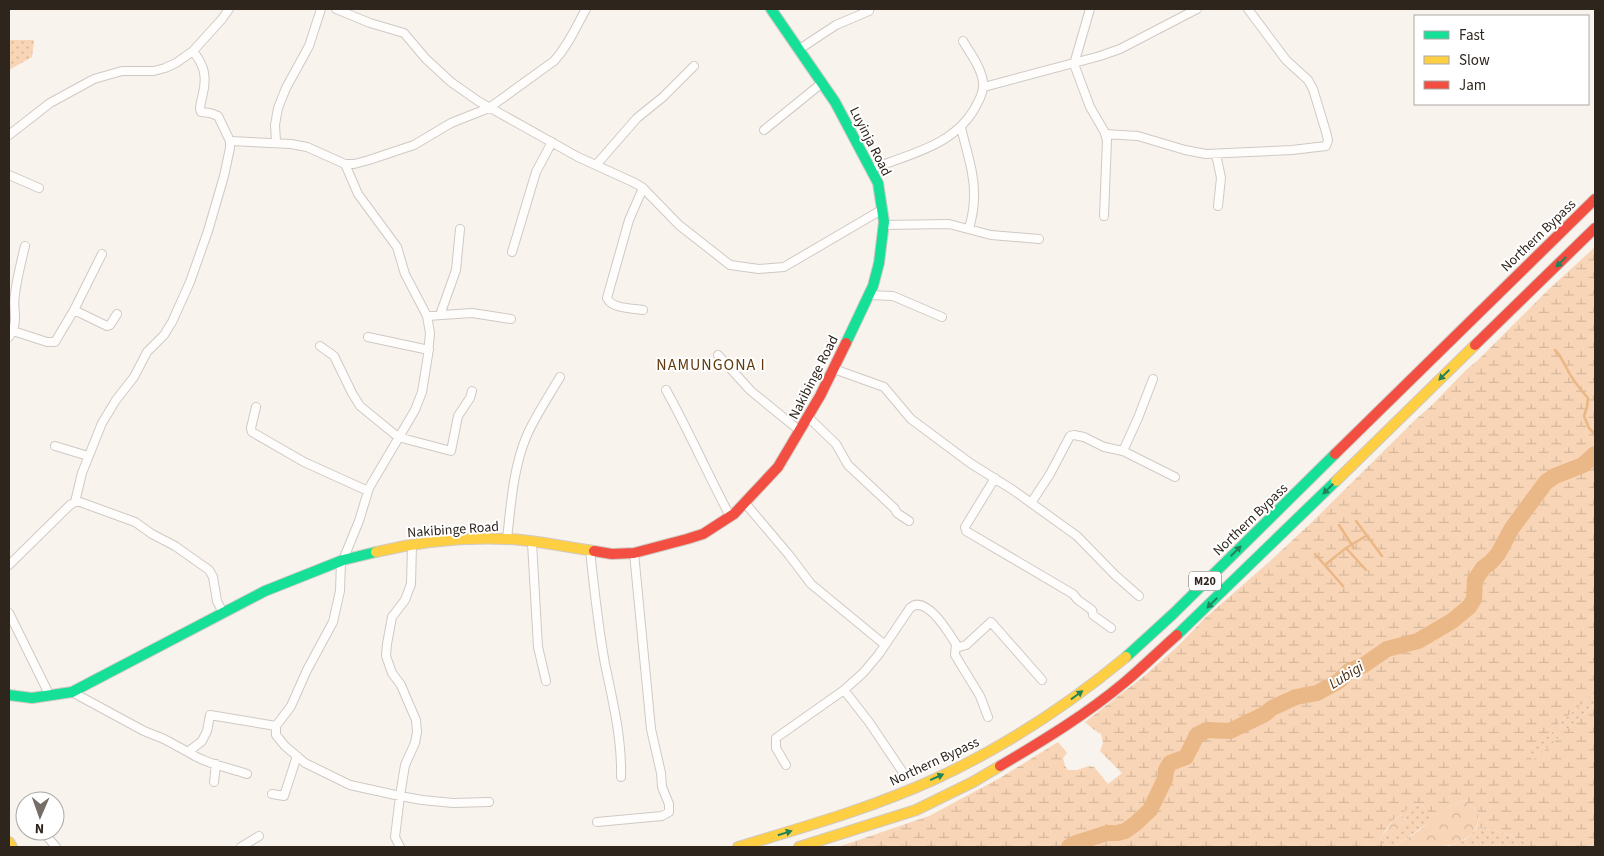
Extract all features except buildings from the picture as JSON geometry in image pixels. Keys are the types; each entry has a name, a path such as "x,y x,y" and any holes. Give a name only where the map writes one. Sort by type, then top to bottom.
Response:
{"main road":[{"name":"Luyinja Road","path":"771,9 842,114 878,183 883,209 883,225 876,276 852,331"},
{"name":"Northern Bypass","path":"738,847 846,813 936,778 960,767 1018,734 1077,696 1139,646 1595,199"},
{"name":"M20","path":"799,847 916,810 972,782 1053,735 1125,682 1204,611 1595,228"},
{"name":"Nakibinge Road","path":"9,695 24,698 72,692 265,591 342,561 390,549 449,541 508,539 612,554 634,553 687,540 703,534 730,516 778,467 808,417 852,331"},
{"path":"9,842 12,847"}],"street":[{"path":"9,134 50,103 86,83 113,73 154,71 176,63 193,51 229,9"},
{"path":"276,142 275,125 278,108 286,88 309,46 321,9"},
{"path":"336,9 370,23 404,33 426,59 451,82 489,108 573,154 623,176 643,188 679,225 730,265 759,269 784,267 883,209"},
{"path":"230,141 276,142 308,147 345,164 354,164 397,152 420,142 451,123 489,108 554,61 562,52 586,9"},
{"path":"1090,9 1074,64 1090,106 1105,134 1104,216"},
{"path":"984,87 1074,64 1120,49 1197,9"},
{"path":"1105,134 1130,134 1185,150 1216,154 1292,150 1324,147 1327,145 1326,132 1308,80 1286,60 1248,9"},
{"path":"798,50 840,23 869,11"},
{"path":"871,169 943,141 968,120 976,107 984,87 980,69 962,41"},
{"path":"9,564 74,502 88,456 102,423 116,400 134,377 147,352 164,335 190,282 208,231 230,148 230,141 218,116 201,112 200,110 205,84 205,72 193,51"},
{"path":"596,165 637,118 673,88 694,66"},
{"path":"764,130 822,83"},
{"path":"961,127 973,177 974,199 970,228"},
{"path":"512,252 536,172 552,142"},
{"path":"1216,154 1221,178 1218,206"},
{"path":"345,164 358,194 397,247 405,274 427,316 430,333 429,350 422,392 415,410 368,491 359,521 342,561 340,591 333,622 291,706 276,726 276,735 285,746 305,763 350,784 400,796 452,803 490,802"},
{"path":"9,175 39,188"},
{"path":"643,188 635,204 607,298 613,305 643,310"},
{"path":"883,225 949,224 991,235 1039,239"},
{"path":"440,315 456,270 460,229"},
{"path":"25,246 14,295 16,320 11,334 47,342 55,342 74,310 102,254"},
{"path":"869,295 893,296 942,317"},
{"path":"74,310 107,326 110,325 117,314"},
{"path":"427,316 472,313 511,319"},
{"path":"368,337 429,350"},
{"path":"320,346 334,356 360,406 398,438 451,452 458,416 470,398 472,391"},
{"path":"718,356 751,391 800,431"},
{"path":"834,369 884,387 911,419 970,463 995,478 1081,539 1139,596"},
{"path":"508,539 518,463 528,434 560,377"},
{"path":"1123,451 1153,379"},
{"path":"666,390 684,422 706,472 730,516"},
{"path":"256,407 251,428 252,432 304,462 368,491"},
{"path":"808,417 836,444 848,465 895,509 897,514 909,521"},
{"path":"1031,503 1050,474 1070,436 1074,435 1084,437 1104,447 1123,451 1175,477"},
{"path":"55,446 88,456"},
{"path":"995,478 965,527 966,531 1073,594 1092,610 1094,615 1111,628"},
{"path":"74,502 80,502 135,522 202,564 213,576 217,601 223,612"},
{"path":"745,502 811,584 885,645"},
{"path":"532,542 538,647 546,681"},
{"path":"400,847 395,837 400,796 405,765 415,743 417,732 416,720 401,686 392,673 386,656 392,616 406,600 411,584 412,545"},
{"path":"590,550 601,637 618,726 622,757 621,777"},
{"path":"597,822 662,816 668,812 669,807 662,787 661,773 650,729 634,553"},
{"path":"786,765 776,748 776,738 844,690 863,673 914,605 920,604 927,607 954,641 956,655 980,696 988,717"},
{"path":"9,613 50,696"},
{"path":"956,648 966,645 991,622 1042,680"},
{"path":"844,690 869,722 904,774"},
{"path":"72,692 208,763 247,774"},
{"path":"188,752 202,741 210,715 276,726"},
{"path":"272,794 284,796 297,756"},
{"path":"214,782 216,764"},
{"path":"240,847 259,836"}],"green space":[{"path":"9,40 34,40 32,57 9,70"},
{"path":"1595,247 1595,693 1558,724 1568,729 1595,704 1595,847 1531,847 1522,840 1506,834 1477,828 1479,813 1466,800 1449,806 1434,819 1422,805 1413,804 1394,819 1381,836 1383,847 838,847 929,816 1000,778 1058,742 1067,753 1063,758 1068,770 1077,770 1089,766 1094,767 1108,784 1122,773 1100,751 1103,743 1101,734 1085,722 1143,677 1177,647 1205,618 1311,523 1548,290","holes":["1478,576 1478,596 1463,613 1470,604 1474,584","1553,731 1559,738 1533,760 1527,755"]},
{"path":"1595,693 1595,704 1568,729 1558,724"},
{"path":"1553,731 1559,738 1533,761 1526,755"},
{"path":"1466,800 1479,813 1476,828 1461,842 1427,848 1394,847 1421,829 1449,806"},
{"path":"1413,804 1422,805 1434,819 1394,847 1383,847 1381,836 1386,831 1387,836 1407,821 1401,815"},
{"path":"1401,815 1407,821 1404,831 1394,837 1387,836 1386,831 1394,819"},
{"path":"1477,828 1514,837 1531,847 1446,847 1467,839"}],"shaded area":[{"path":"1541,489 1533,503 1522,516 1518,514"},
{"path":"1479,575 1475,602 1462,614 1472,600"},
{"path":"1210,726 1220,726 1230,731 1206,733 1195,738 1199,731"}],"waterway":[{"path":"1555,350 1573,379 1588,398 1584,416 1589,428 1595,435"},
{"name":"Lubigi","path":"1069,847 1107,833 1125,831 1135,824 1150,810 1165,779 1166,770 1170,763 1186,757 1197,735 1207,730 1230,731 1296,697 1317,693 1339,681 1349,671 1364,665 1387,649 1418,641 1452,621 1469,607 1474,599 1475,580 1483,568 1498,554 1512,528 1546,482 1555,476 1583,465 1595,454"},
{"path":"1356,521 1382,556"},
{"path":"1339,525 1354,548"},
{"path":"1346,548 1366,536"},
{"path":"1325,565 1346,548 1366,570"},
{"path":"1315,554 1343,586"}],"traffic: fast":[{"path":"771,9 835,102 878,183 884,222 879,263 873,286 846,343"},
{"path":"1126,657 1173,614 1335,454"},
{"path":"1177,635 1336,481"},
{"path":"9,695 32,698 72,692 265,591 343,560 376,552"}],"traffic: slow":[{"path":"1336,481 1475,345"},
{"path":"376,552 408,545 473,539 528,541 594,551"},
{"path":"738,847 862,808 961,767 1058,709 1126,657"},
{"path":"799,847 916,810 973,782 1000,766"},
{"path":"9,842 12,847"}],"traffic: jam":[{"path":"1335,454 1595,199"},
{"path":"1475,345 1595,228"},
{"path":"594,551 612,554 634,553 687,539 703,534 734,514 778,467 820,396 846,343"},
{"path":"1000,766 1080,716 1111,694 1177,635"}],"district":[{"name":"NAMUNGONA I","path":"711,364"}]}
